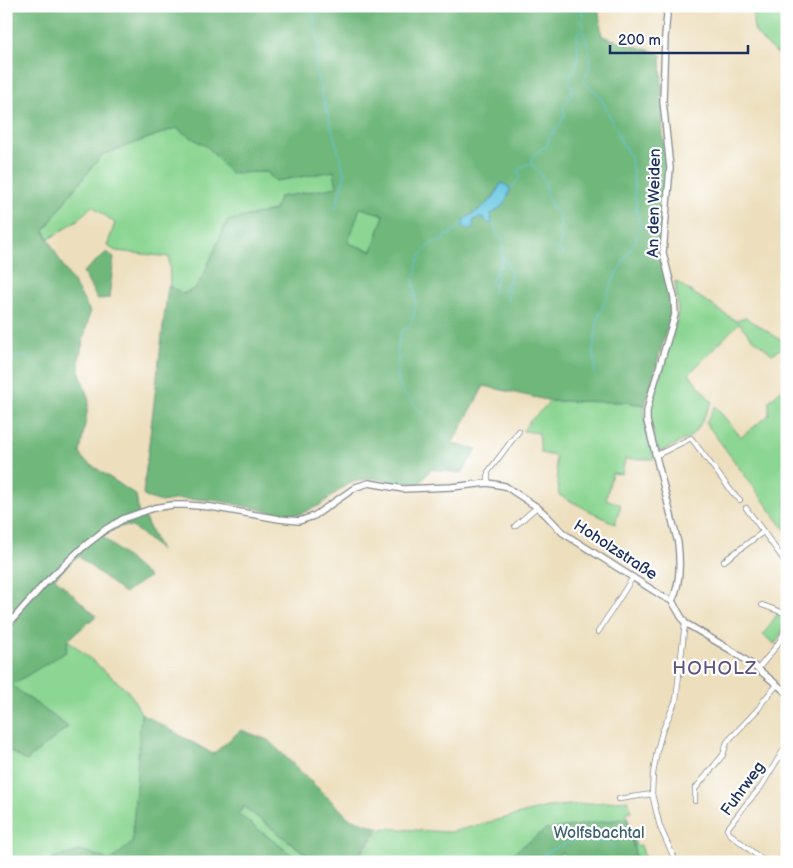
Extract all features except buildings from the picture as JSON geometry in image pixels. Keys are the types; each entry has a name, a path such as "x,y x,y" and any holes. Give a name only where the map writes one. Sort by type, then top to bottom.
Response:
{"street":[{"name":"An den Weiden","path":"665,6 667,15 664,101 670,168 663,253 674,297 675,315 647,411 647,421 678,543 680,561 676,592 672,600"},
{"path":"488,483 488,472 519,431"},
{"path":"655,455 691,438 740,500"},
{"name":"Hoholzstraße","path":"6,627 46,583 82,548 106,529 125,518 144,511 172,505 200,506 279,520 299,521 314,516 360,485 370,483 403,489 488,483 505,486 537,507 563,533 662,596 672,600"},
{"path":"515,526 537,507"},
{"path":"746,508 787,564"},
{"path":"724,561 763,532"},
{"path":"598,632 633,577"},
{"path":"672,600 684,622 734,652 758,669 787,694"},
{"path":"762,605 787,614"},
{"path":"676,862 660,828 652,794 652,774 662,732 676,700 684,622"},
{"path":"758,669 783,636 787,626"},
{"path":"695,801 695,789 723,755 727,742 759,708 777,685"},
{"name":"Fuhrweg","path":"765,862 727,830 747,802 761,787 787,744"},
{"path":"619,799 652,794"}],"green space":[{"path":"6,6 598,6 602,36 661,54 663,140 666,175 659,252 671,301 670,318 645,405 623,402 551,401 484,386 452,444 477,449 462,473 431,469 419,484 391,482 372,478 349,483 320,505 300,514 277,513 216,500 178,499 162,502 145,497 143,493 168,286 184,294 196,288 227,221 275,210 279,197 337,187 334,171 276,181 268,172 230,173 209,148 176,128 102,155 68,197 44,231 90,312 79,359 79,370 89,401 80,453 84,460 136,495 139,515 143,514 160,550 132,527 120,527 103,537 149,577 124,593 78,556 55,578 96,616 68,640 66,652 11,685 68,727 26,761 6,748","holes":["501,183 503,205 491,214 492,221 489,224 483,218 478,218 474,220 472,229 470,215 488,202","360,208 384,215 372,251 348,243"]},
{"path":"755,6 787,6 787,62 757,35 753,25"},
{"path":"176,128 209,148 230,173 269,172 276,181 334,171 338,188 279,197 275,210 227,221 196,288 182,294 170,286 169,257 116,251 107,246 115,223 92,206 79,219 49,239 44,230 102,155"},
{"path":"360,207 384,215 372,251 348,243"},
{"path":"107,252 114,257 109,298 97,299 83,272"},
{"path":"675,281 736,321 745,317 787,344 787,365 782,358 785,353 782,348 772,354 749,335 739,323 689,374 712,402 700,425 690,437 660,452 657,450 649,414 677,320 678,308"},
{"path":"787,385 787,408 784,420 787,425 786,531 706,423 715,406 741,437 769,415 769,401"},
{"path":"551,401 624,402 645,405 644,421 654,459 625,459 622,474 612,473 606,499 621,505 615,524 559,495 555,456 541,453 539,433 523,431 529,422"},
{"path":"778,613 787,616 775,644 763,635"},
{"path":"68,640 126,689 141,713 133,835 135,862 54,858 50,862 6,862 6,748 26,761 68,727 11,685 65,652"},
{"path":"141,713 213,754 241,730 268,740 349,818 379,828 353,862 308,862 311,858 244,807 238,814 301,862 50,862 54,858 83,850 110,861 132,843"},
{"name":"Wolfsbachtal","path":"628,800 631,811 626,812 636,846 641,845 646,862 354,862 380,830 386,828 447,832 547,807"},
{"path":"244,807 311,858 308,862 301,862 238,814"},
{"path":"627,818 637,862 573,862 562,852 549,862 501,862 545,830"}],"water":[{"path":"501,183 510,189 504,204 491,214 492,223 489,224 483,218 478,218 474,220 473,229 465,229 463,225 464,219 479,210 494,197"}],"waterway":[{"path":"312,6 319,42 315,71 345,175 335,209"},
{"path":"511,189 520,177 517,172 526,164 531,164 533,156 542,148 546,148 549,134 554,134 554,130 559,126 565,115 563,108 573,90 572,85 569,84 571,73 574,72 577,63 577,34 584,27 581,20 583,15 580,6"},
{"path":"582,30 591,57 590,66 583,81 600,96 622,144 631,156 636,206 641,230 614,278 598,318 593,352 594,373"},
{"path":"532,165 545,182 547,198 551,202 552,209 560,215 561,241 557,248 564,255"},
{"path":"492,221 495,223 496,234 503,239 502,259 509,263 508,268 511,271 507,302"},
{"path":"424,414 400,386 397,368 399,338 401,332 409,327 413,317 416,304 414,282 412,279 416,274 420,258 429,246 435,242 443,241 446,234 451,235 452,231 456,231 460,224 463,223"},
{"path":"493,294 497,267 501,266 502,259"},
{"path":"490,284 497,271"},
{"path":"504,296 504,286 509,281"},
{"path":"6,354 10,357 28,357 45,372"},
{"path":"533,862 541,856 575,841 603,842 611,844 615,849"}],"district":[{"name":"HOHOLZ","path":"715,667"}]}
